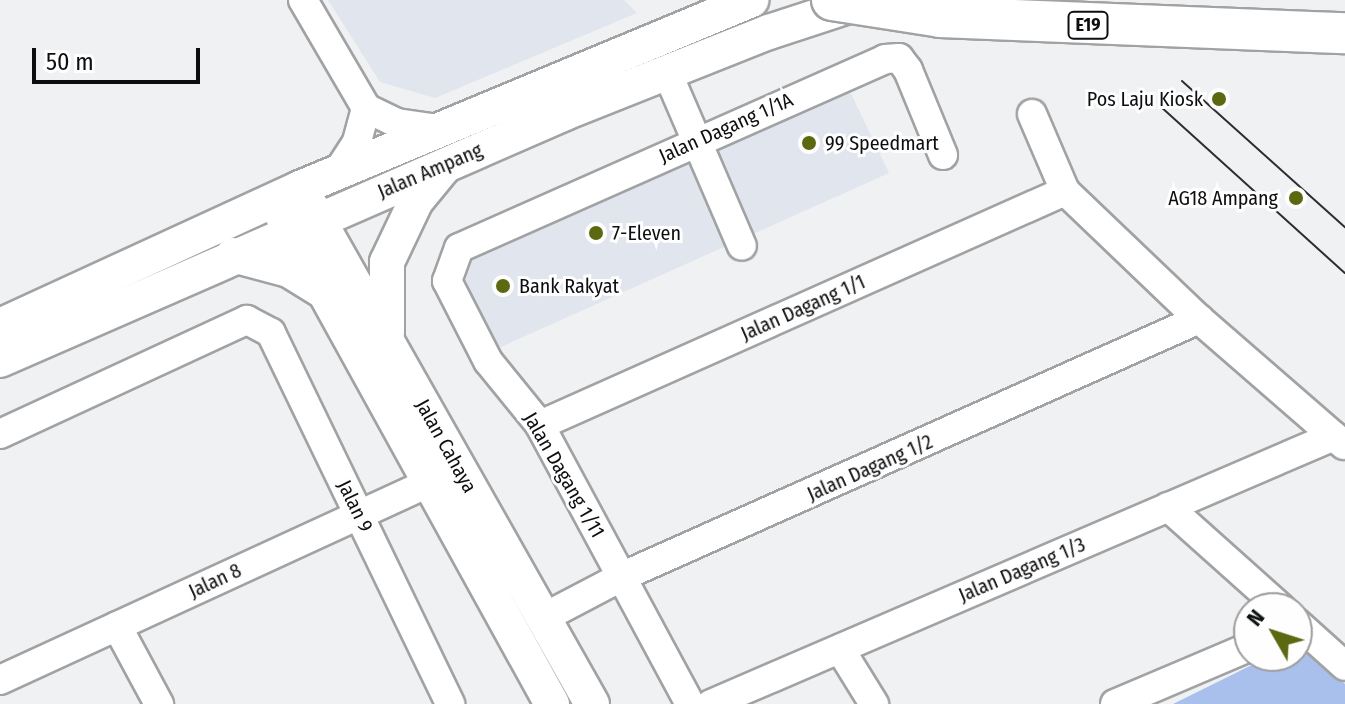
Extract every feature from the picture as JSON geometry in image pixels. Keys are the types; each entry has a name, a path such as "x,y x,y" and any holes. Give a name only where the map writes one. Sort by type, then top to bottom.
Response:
{"highway":[{"name":"E19","path":"832,0 940,17 1328,27"}],"main road":[{"name":"Jalan Ampang","path":"0,360 304,225 446,147 751,0"},
{"path":"769,32 806,0"},
{"name":"Jalan Ampang","path":"0,326 337,173 446,147 867,0"},
{"path":"387,342 387,262 446,147"},
{"name":"Jalan Cahaya","path":"287,194 304,225 387,342 592,704"},
{"name":"Jalan Cahaya","path":"304,225 323,291 552,704"},
{"path":"233,255 289,270 323,291"}],"street":[{"path":"303,0 366,108 446,147"},
{"path":"1328,27 1345,21"},
{"name":"Jalan Dagang 1/1A","path":"459,248 849,73 899,58 943,155"},
{"path":"667,72 742,246"},
{"path":"337,173 354,150 366,108"},
{"path":"1032,114 1065,191 1199,319 1339,441"},
{"name":"Jalan Dagang 1/1","path":"540,425 1065,191"},
{"name":"Jalan Dagang 1/11","path":"459,248 447,281 488,361 540,425 690,704"},
{"name":"Jalan Dagang 1/2","path":"543,618 621,577 1199,319"},
{"name":"Jalan 9","path":"0,434 247,320 271,333 450,704"},
{"name":"Jalan Dagang 1/3","path":"711,704 1168,507 1339,441"},
{"name":"Jalan 8","path":"0,680 430,482"},
{"path":"1168,507 1262,592"},
{"path":"117,626 159,704"},
{"path":"1313,638 1345,666"},
{"path":"840,649 874,704"},
{"path":"1115,704 1233,654"}],"shaded area":[{"path":"328,0 624,0 637,13 435,98 380,82"},
{"path":"845,81 889,173 492,351 456,281 464,255"},
{"path":"1313,653 1345,684 1345,704 1173,704 1238,672 1313,672"}],"tram line":[{"path":"1182,81 1345,227"},
{"path":"1160,106 1345,273"}],"place":[{"name":"Pos Laju Kiosk","path":"1219,99"},
{"name":"99 Speedmart","path":"809,143"},
{"name":"AG18 Ampang","path":"1296,198"},
{"name":"7-Eleven","path":"596,233"},
{"name":"Bank Rakyat","path":"503,286"}]}
